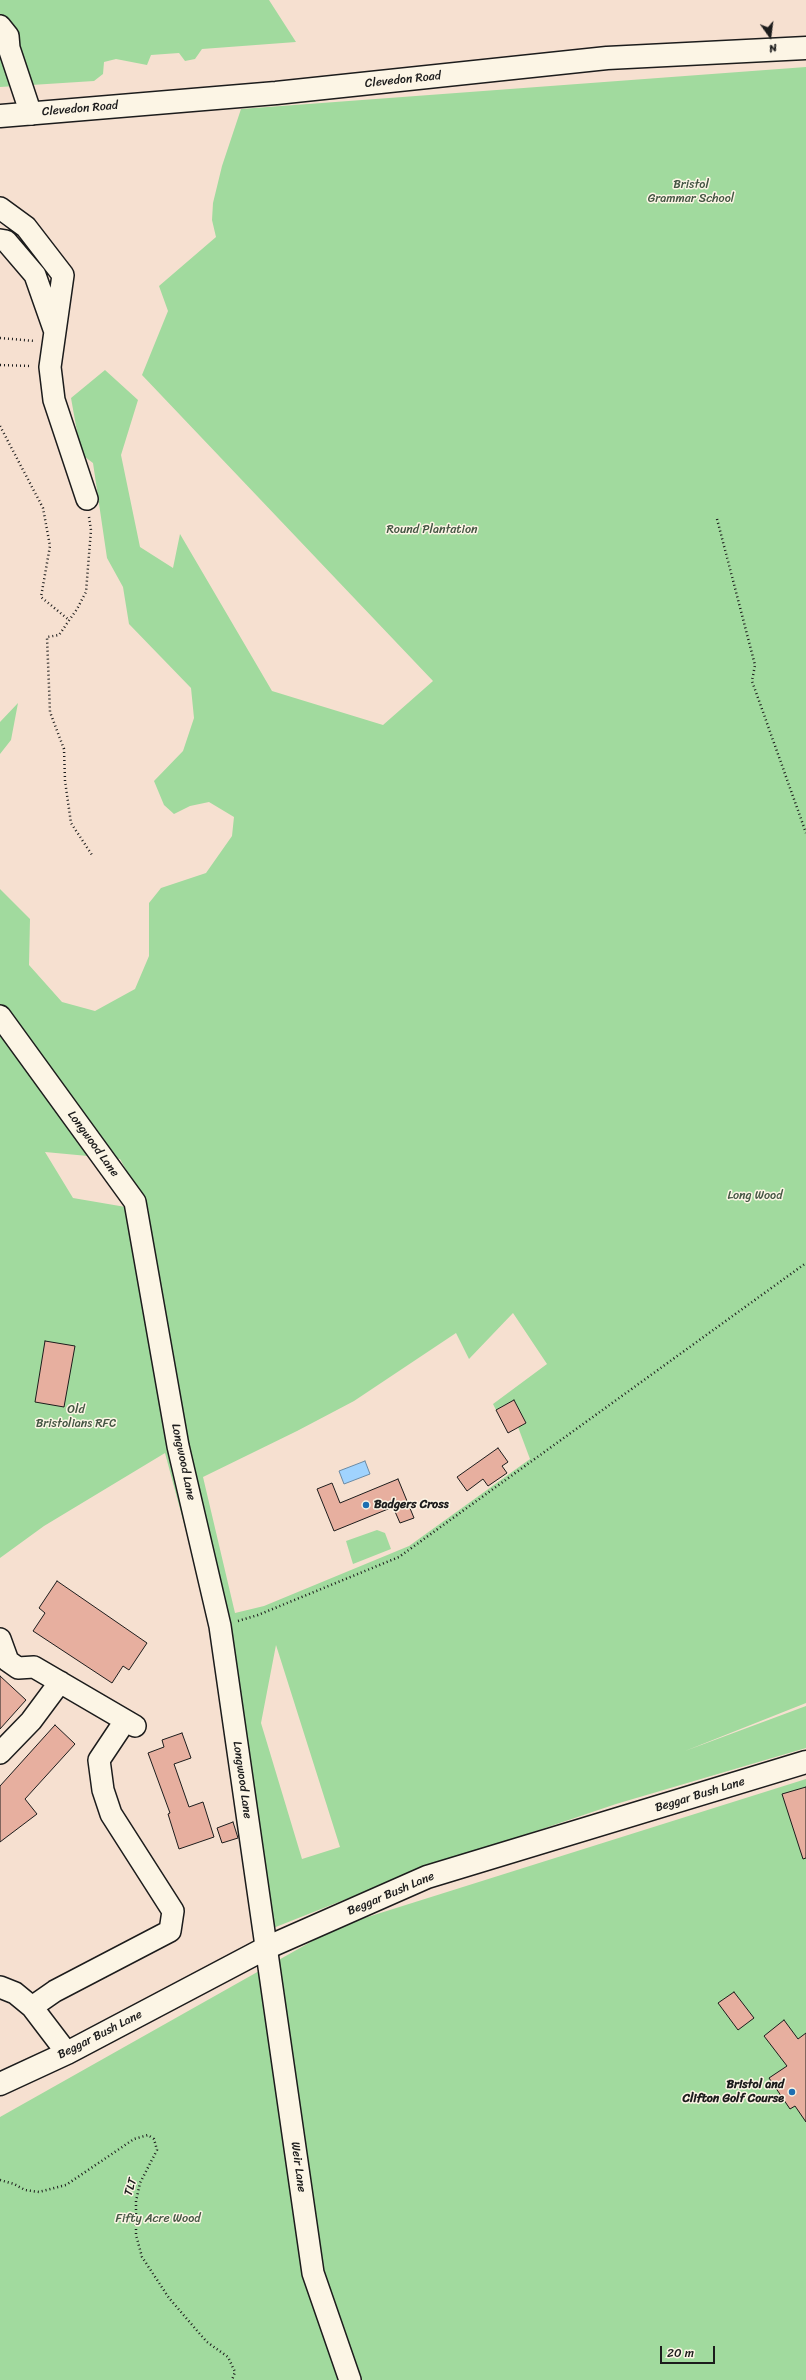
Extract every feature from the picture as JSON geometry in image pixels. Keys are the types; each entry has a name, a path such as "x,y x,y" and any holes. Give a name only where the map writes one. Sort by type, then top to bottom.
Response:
{"main road":[{"name":"Clevedon Road","path":"0,116 276,93 607,58 806,48"},
{"name":"Beggar Bush Lane","path":"0,2084 67,2053 266,1948 427,1878 806,1762"}],"street":[{"path":"0,26 8,36 5,45 14,56 31,114"},
{"path":"0,208 26,227 63,275 50,367 54,400 87,499"},
{"path":"0,240 6,241 35,275 55,338"},
{"name":"Longwood Lane","path":"0,1016 135,1202 178,1446 220,1626 266,1948"},
{"path":"0,1639 8,1660 18,1668 34,1667 130,1724 99,1760 103,1790 111,1814 173,1912 170,1931 55,1991 32,2007"},
{"path":"0,1753 31,1721 60,1682"},
{"name":"Weir Lane","path":"266,1948 313,2273 350,2380"},
{"path":"0,1987 15,1993 32,2007 67,2053"}],"path":[{"path":"0,338 55,338"},
{"path":"0,365 50,367"},
{"path":"0,426 44,508 50,546 41,597 69,620"},
{"path":"87,499 91,530 86,592 59,635 47,637 50,712 64,749 65,781 71,823 92,855"},
{"path":"717,519 755,665 752,681 806,833"},
{"path":"220,1626 258,1615 399,1557 806,1263"},
{"name":"TLT","path":"0,2180 14,2184 25,2190 39,2192 66,2185 134,2139 148,2135 154,2139 157,2150 140,2183 136,2201 136,2235 142,2257 170,2298 199,2333 207,2342 228,2357 234,2372 232,2380"}],"green space":[{"path":"0,0 269,0 296,42 202,49 195,59 185,61 179,53 151,55 147,65 116,59 104,62 103,74 94,81 0,87"},
{"path":"806,67 806,1703 685,1751 806,1706 806,1748 616,1804 412,1873 258,1934 219,1654 165,1453 44,1526 0,1558 0,889 30,919 29,965 62,1002 95,1011 135,989 149,956 149,903 161,888 206,873 232,836 234,817 209,802 190,806 174,814 164,805 154,781 183,751 194,718 191,688 129,624 123,587 107,558 93,463 81,454 71,398 105,370 138,400 121,455 140,547 173,568 180,534 272,691 383,725 433,681 142,375 168,311 159,286 216,237 212,220 213,203 222,166 241,109","holes":["45,1152 120,1159 149,1211 73,1198","513,1313 547,1364 493,1404 496,1410 514,1401 526,1423 518,1427 530,1459 409,1546 264,1606 235,1613 203,1477 354,1401 456,1333 469,1359","276,1645 340,1847 302,1859 261,1723"]},
{"path":"18,703 11,740 0,754 0,722"},
{"path":"377,1530 385,1533 391,1549 353,1564 346,1541"},
{"name":"Fifty Acre Wood","path":"806,1779 806,2380 0,2380 0,2117 339,1926"}],"water":[{"path":"365,1461 370,1474 344,1484 339,1471"}],"building":[{"name":"Old Bristolians RFC","path":"45,1341 75,1346 64,1407 35,1402"},
{"path":"514,1400 526,1423 508,1433 496,1410"},
{"path":"498,1448 508,1462 502,1466 507,1473 488,1486 483,1479 467,1491 457,1477"},
{"name":"Badgers Cross","path":"398,1479 414,1518 400,1523 393,1507 334,1531 317,1489 332,1483 340,1503"},
{"path":"57,1581 147,1643 129,1670 123,1666 112,1683 33,1631 45,1613 39,1608"},
{"path":"0,1676 26,1700 0,1729"},
{"path":"55,1725 75,1744 25,1799 37,1814 0,1842 0,1786"},
{"path":"182,1733 191,1758 174,1764 189,1807 203,1802 214,1837 179,1849 168,1814 170,1813 148,1753 164,1747 162,1740"},
{"path":"806,1787 806,1858 803,1859 782,1794"},
{"path":"233,1822 238,1838 222,1843 217,1828"},
{"path":"734,1992 754,2018 738,2030 718,2003"},
{"path":"784,2020 798,2039 806,2033 806,2122 795,2106 790,2109 769,2078 787,2066 764,2036"}],"place":[{"name":"Badgers Cross","path":"366,1505"},
{"name":"Bristol and Clifton Golf Course","path":"792,2092"}],"park label":[{"name":"Bristol Grammar School","path":"691,192"},
{"name":"Round Plantation","path":"432,530"},
{"name":"Long Wood","path":"755,1196"}]}
